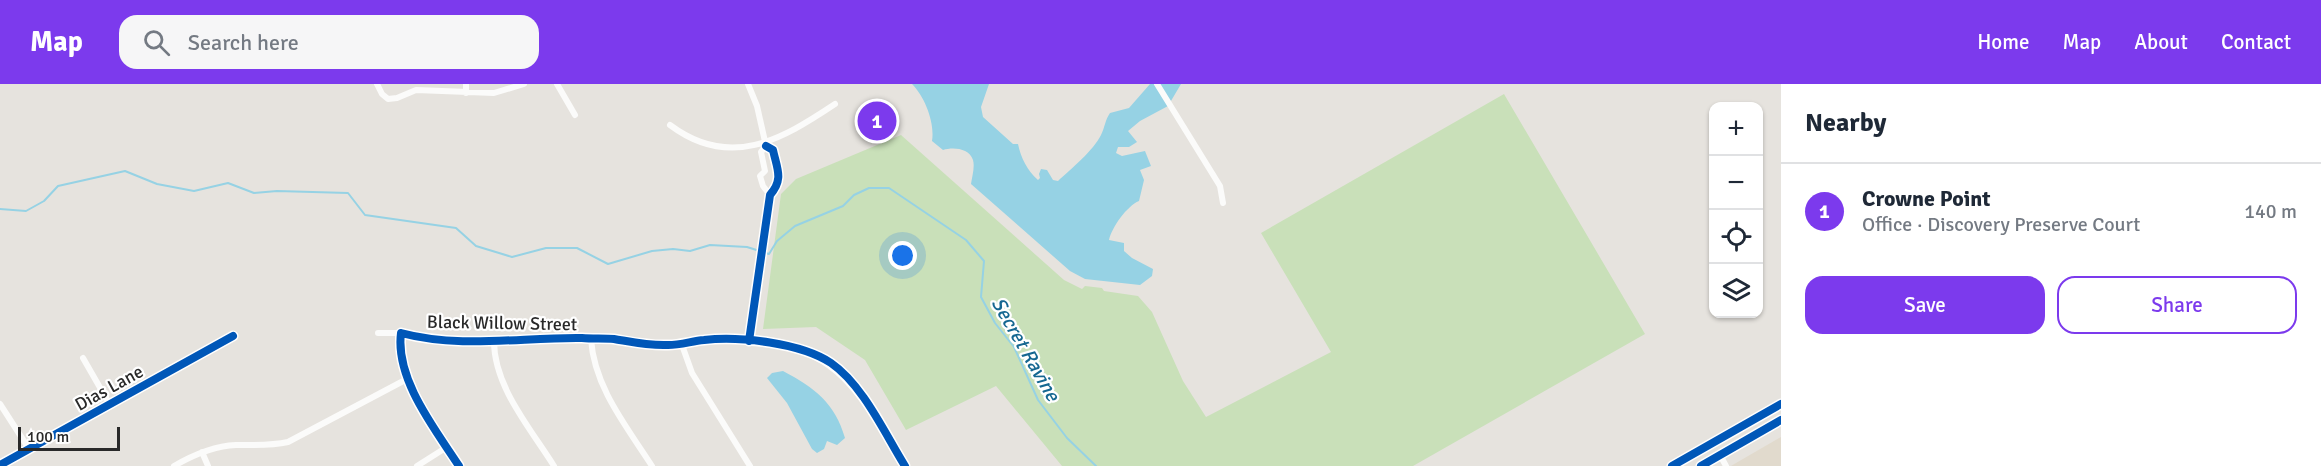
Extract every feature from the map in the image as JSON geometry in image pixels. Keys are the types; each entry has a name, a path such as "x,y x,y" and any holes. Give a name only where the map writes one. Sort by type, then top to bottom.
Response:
{"main road":[{"path":"1701,466 1716,449 1781,404"},
{"path":"1716,449 1781,411"},
{"path":"1672,466 1781,420"}],"street":[{"path":"377,84 382,94 388,99 397,98 416,90 466,93 506,91 524,84"},
{"path":"466,84 466,93"},
{"path":"557,84 575,115"},
{"path":"748,84 757,106 765,143 761,152 765,171"},
{"path":"1157,84 1220,186 1223,203"},
{"path":"670,125 701,143 717,147 738,147 765,143 790,133 835,104"},
{"path":"765,143 773,150 780,178 776,189 770,195 749,341 789,345 833,364 857,390 905,466"},
{"path":"770,195 763,186 760,176 765,171 777,171"},
{"path":"378,333 401,333"},
{"name":"Black Willow Street","path":"459,466 407,379 401,353 401,333 440,340 611,339 654,345 682,345 703,340 749,341"},
{"name":"Dias Lane","path":"0,465 233,336"},
{"path":"591,339 595,367 601,383 652,466"},
{"path":"494,341 504,384 554,466"},
{"path":"682,345 692,373 750,466"},
{"path":"83,358 110,405"},
{"path":"174,466 202,452 236,445 269,446 288,442 407,379"},
{"path":"0,404 29,450"},
{"path":"417,466 447,447"},
{"path":"1716,449 1726,466"},
{"path":"202,452 208,466"}],"shaded area":[{"path":"1781,437 1781,466 1731,466 1736,463"}],"green space":[{"path":"1504,94 1645,334 1413,466 1062,466 996,386 906,430 865,360 816,327 763,329 781,194 796,179 901,135 1064,280 1082,289 1085,286 1102,288 1104,291 1138,296 1152,312 1183,381 1206,417 1331,352 1261,233"}],"water":[{"path":"912,84 989,84 981,107 983,117 1013,144 1018,144 1025,164 1038,180 1041,169 1047,170 1053,180 1058,181 1093,147 1110,113 1129,108 1150,84 1181,84 1168,106 1140,121 1128,131 1137,142 1129,147 1118,147 1116,153 1122,156 1145,151 1151,166 1140,170 1144,180 1139,201 1130,207 1121,218 1109,240 1124,243 1124,251 1153,269 1152,276 1140,285 1085,279 1070,271 971,184 974,163 968,153 956,149 943,150 932,141 932,126 928,111"},
{"path":"783,371 814,390 836,415 845,438 837,445 827,441 824,449 817,453 812,449 787,403 767,378 772,373"}],"waterway":[{"name":"Secret Ravine","path":"0,209 26,211 44,201 58,186 125,171 157,184 194,191 228,183 254,193 277,191 348,193 365,215 456,228 476,246 512,257 546,248 577,248 608,264 652,251 673,249 690,251 710,245 747,247 769,254 777,241 795,226 843,206 854,195 869,188 889,188 966,240 984,261 981,297 995,323 1014,347 1038,400 1067,438 1096,466"}],"cycle path":[{"path":"749,341 770,195 778,179 778,168 773,150 766,146"},
{"path":"459,466 410,386 404,368 401,333 446,340 582,338 614,339 661,345 735,339 770,342 804,350 831,363 843,372 863,397 905,466"},
{"path":"0,465 233,336"},
{"path":"1672,466 1781,404"},
{"path":"1701,466 1781,420"}],"place":[{"name":"Crowne Point","path":"877,121"}]}
